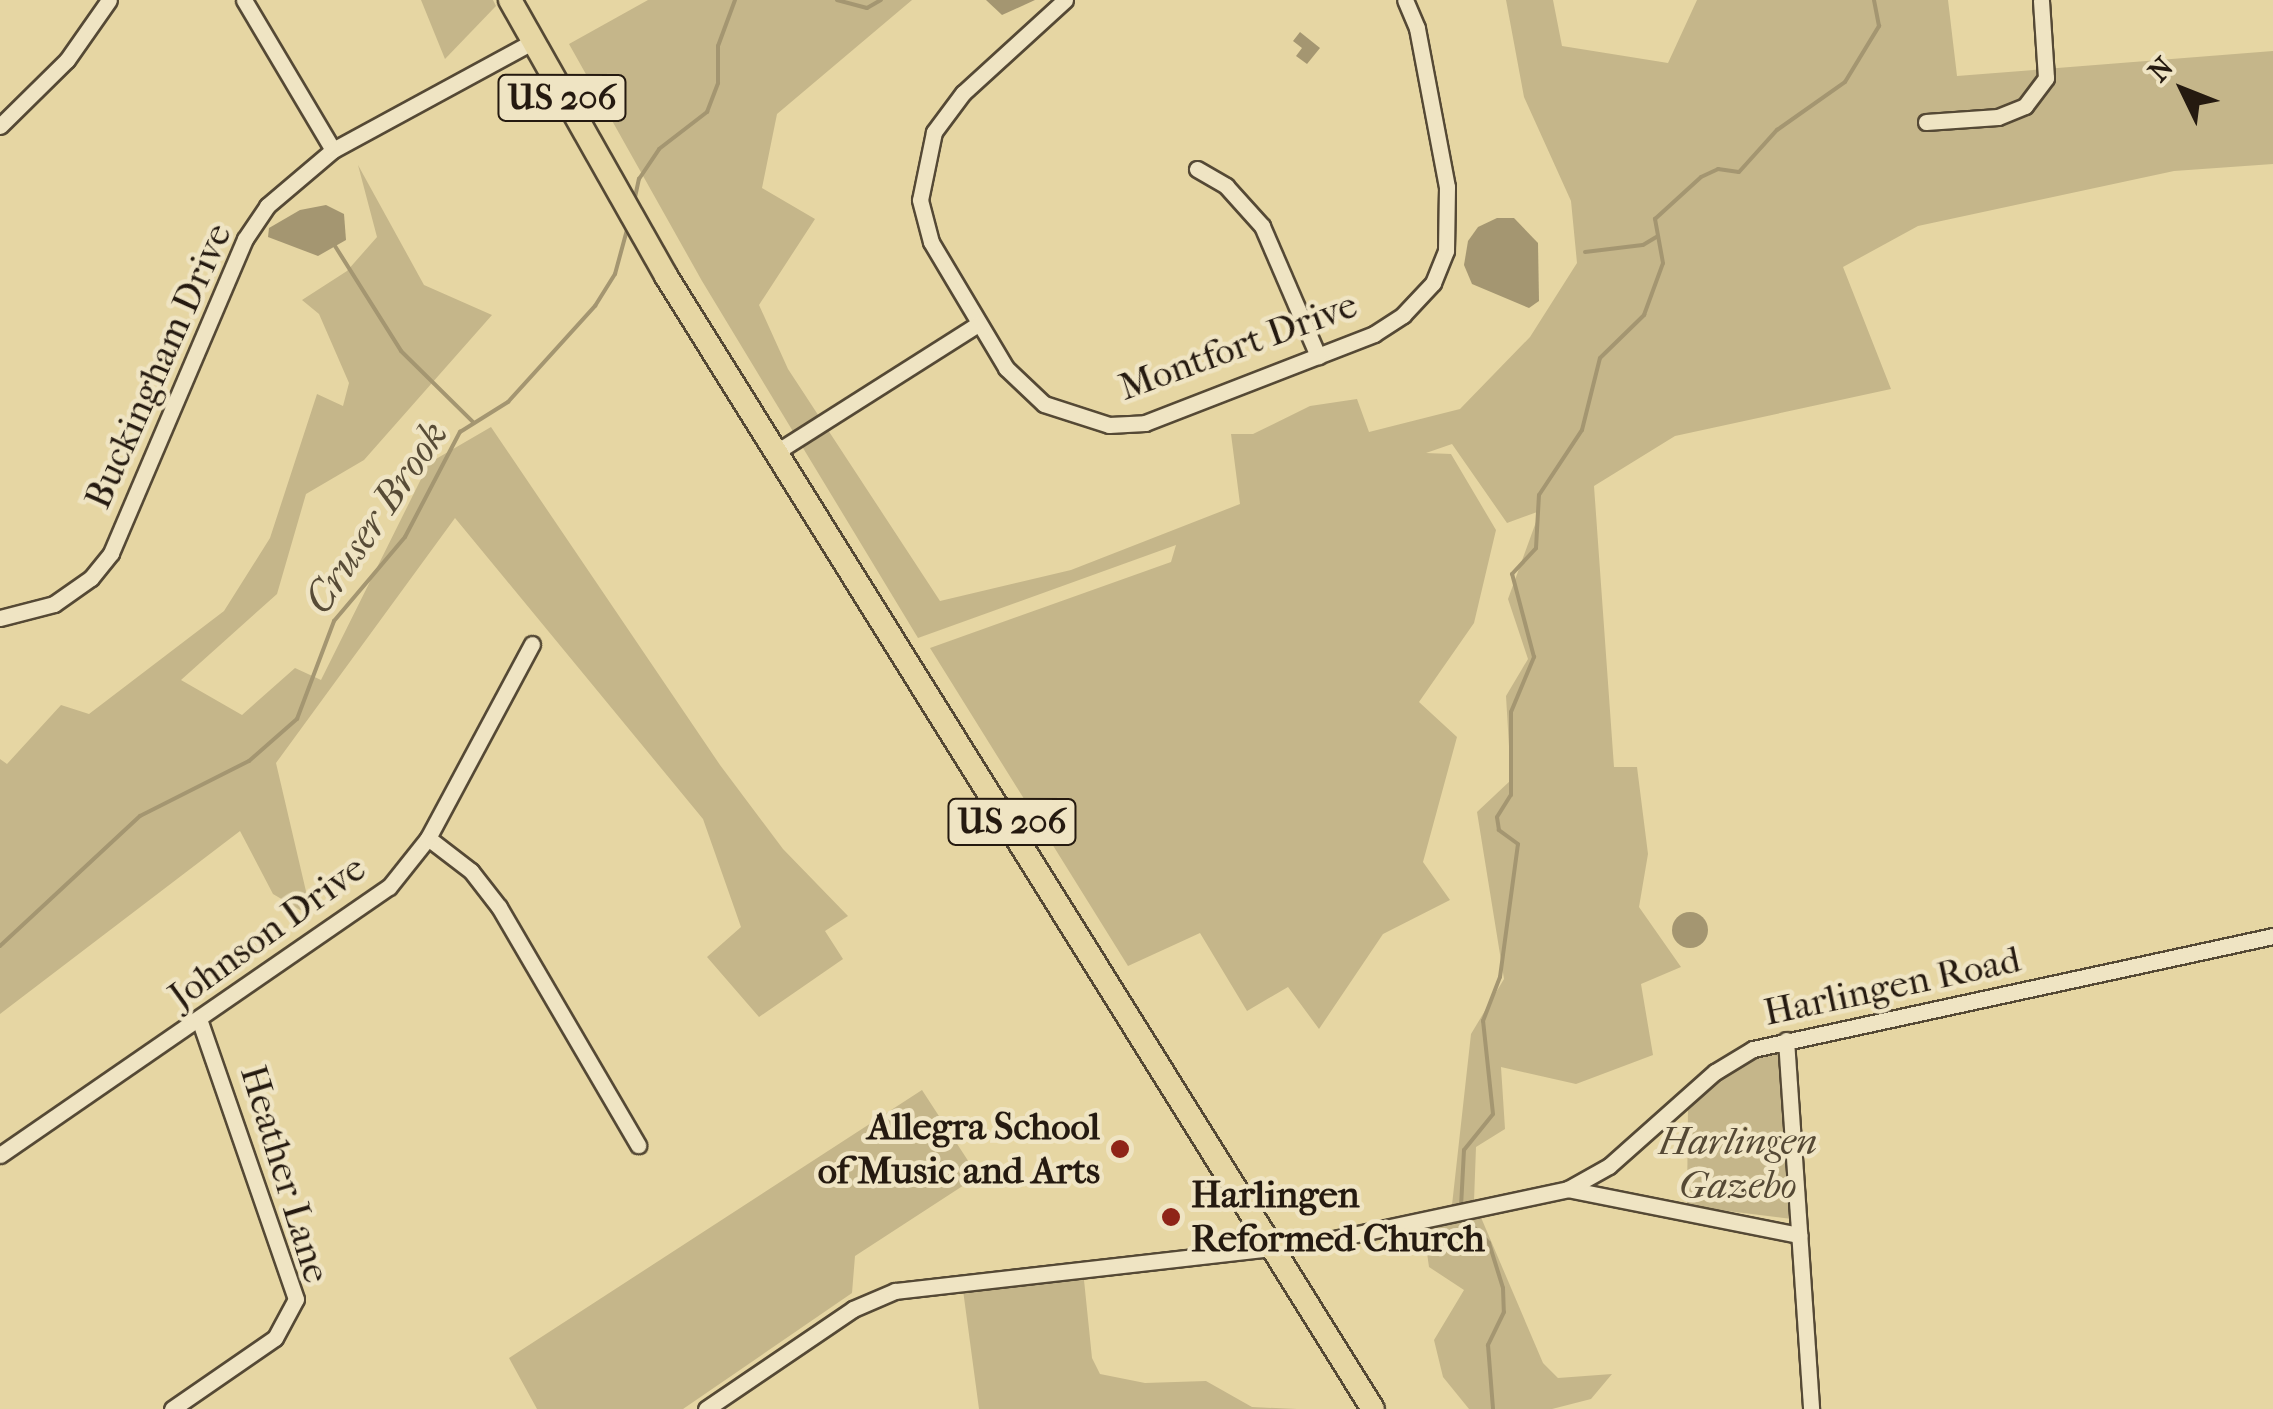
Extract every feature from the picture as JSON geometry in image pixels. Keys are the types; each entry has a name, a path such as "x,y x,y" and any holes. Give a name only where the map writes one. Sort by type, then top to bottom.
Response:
{"highway":[{"name":"US 206","path":"510,0 644,239 1373,1409"}],"street":[{"path":"0,126 67,60 109,0"},
{"path":"244,0 332,150"},
{"name":"Montfort Drive","path":"1065,0 962,93 924,158 922,218 978,324 1026,390 1071,416 1109,426 1144,422 1318,356 1403,316 1432,283 1446,251 1447,187 1417,28 1405,0"},
{"path":"1926,122 1998,116 2025,106 2046,78 2041,0"},
{"name":"Buckingham Drive","path":"0,618 54,604 91,578 110,552 245,238 284,188 332,150 532,42"},
{"path":"1197,170 1226,186 1262,226 1318,356"},
{"path":"778,450 978,324"},
{"name":"Johnson Drive","path":"0,1155 374,900 428,838 532,644"},
{"path":"428,838 472,871 499,907 638,1145"},
{"name":"Harlingen Road","path":"706,1409 854,1309 895,1291 1274,1249 1452,1217 1568,1190 1610,1166 1730,1061 1786,1040 2273,936"},
{"name":"Heather Lane","path":"172,1409 191,1403 275,1338 296,1299 200,1022"},
{"path":"1786,1040 1811,1409"},
{"path":"1568,1190 1798,1235"}],"green space":[{"path":"421,0 493,0 496,6 445,59"},
{"path":"648,0 912,0 777,114 762,188 815,219 759,305 788,369 940,601 1071,570 1240,504 1231,434 1253,434 1310,406 1357,399 1369,432 1460,409 1530,337 1577,263 1571,201 1524,97 1506,0 1553,0 1562,46 1668,63 1697,0 1948,0 1957,76 2273,51 2273,164 2174,171 1918,226 1843,267 1891,389 1675,436 1594,486 1614,767 1637,767 1648,854 1639,907 1681,967 1641,984 1653,1055 1576,1084 1501,1067 1505,1129 1476,1147 1474,1201 1543,1363 1558,1378 1612,1374 1591,1399 1552,1409 1469,1409 1443,1377 1434,1340 1464,1290 1429,1267 1423,1225 1452,1205 1471,1034 1504,979 1477,812 1511,780 1506,696 1528,659 1508,599 1540,511 1507,523 1452,444 1426,453 1451,454 1496,530 1474,623 1419,702 1457,737 1423,862 1450,900 1383,934 1319,1029 1288,987 1247,1011 1200,933 1128,966 930,648 1171,562 1176,545 918,638 702,281 569,44"},
{"path":"358,165 424,285 492,315 364,460 306,494 277,594 181,680 242,715 295,668 321,680 429,463 491,427 720,765 783,849 848,916 825,931 843,959 759,1017 707,957 741,927 703,819 455,518 276,763 312,917 273,894 240,831 0,1014 0,759 7,764 61,705 89,714 224,611 270,538 317,394 343,406 349,383 319,314 302,300 347,271 377,237"},
{"name":"Harlingen Gazebo","path":"1779,1049 1792,1219 1687,1206 1688,1106 1727,1071"},
{"path":"922,1090 978,1176 855,1256 852,1293 683,1409 537,1409 509,1358"},
{"path":"1084,1280 1092,1358 1100,1374 1145,1383 1206,1381 1252,1407 1297,1409 979,1409 963,1290"}],"shaded area":[{"path":"986,0 1035,0 1002,15"},
{"path":"1300,32 1320,48 1307,64 1296,56 1302,48 1293,41"},
{"path":"326,205 344,214 346,240 318,256 268,237 269,228 300,210"},
{"path":"1497,218 1514,218 1538,243 1539,301 1529,308 1472,284 1464,265 1468,241 1478,227"},
{"path":"1690,912 1703,917 1708,930 1703,943 1690,948 1677,943 1672,930 1677,917"}],"waterway":[{"name":"Cruser Brook","path":"634,202 639,179 659,149 707,112 718,83 718,46 735,0"},
{"name":"Cruser Brook","path":"837,0 867,8 881,0"},
{"path":"1461,1207 1464,1150 1493,1114 1483,1021 1500,977 1518,844 1499,830 1497,817 1511,795 1511,712 1534,657 1512,574 1536,548 1539,495 1582,430 1600,358 1644,315 1663,263 1655,219 1701,177 1718,169 1739,172 1777,130 1845,82 1879,26 1874,0"},
{"name":"Cruser Brook","path":"0,946 140,816 249,761 297,719 334,621 405,537 460,432 508,402 595,306 615,274 628,226"},
{"path":"1585,252 1643,245 1658,236"},
{"path":"335,246 401,351 473,422"},
{"path":"1464,1217 1489,1243 1503,1288 1504,1312 1488,1345 1493,1409"}],"place":[{"name":"Allegra School of Music and Arts","path":"1120,1149"},
{"name":"Harlingen Reformed Church","path":"1171,1217"}]}
